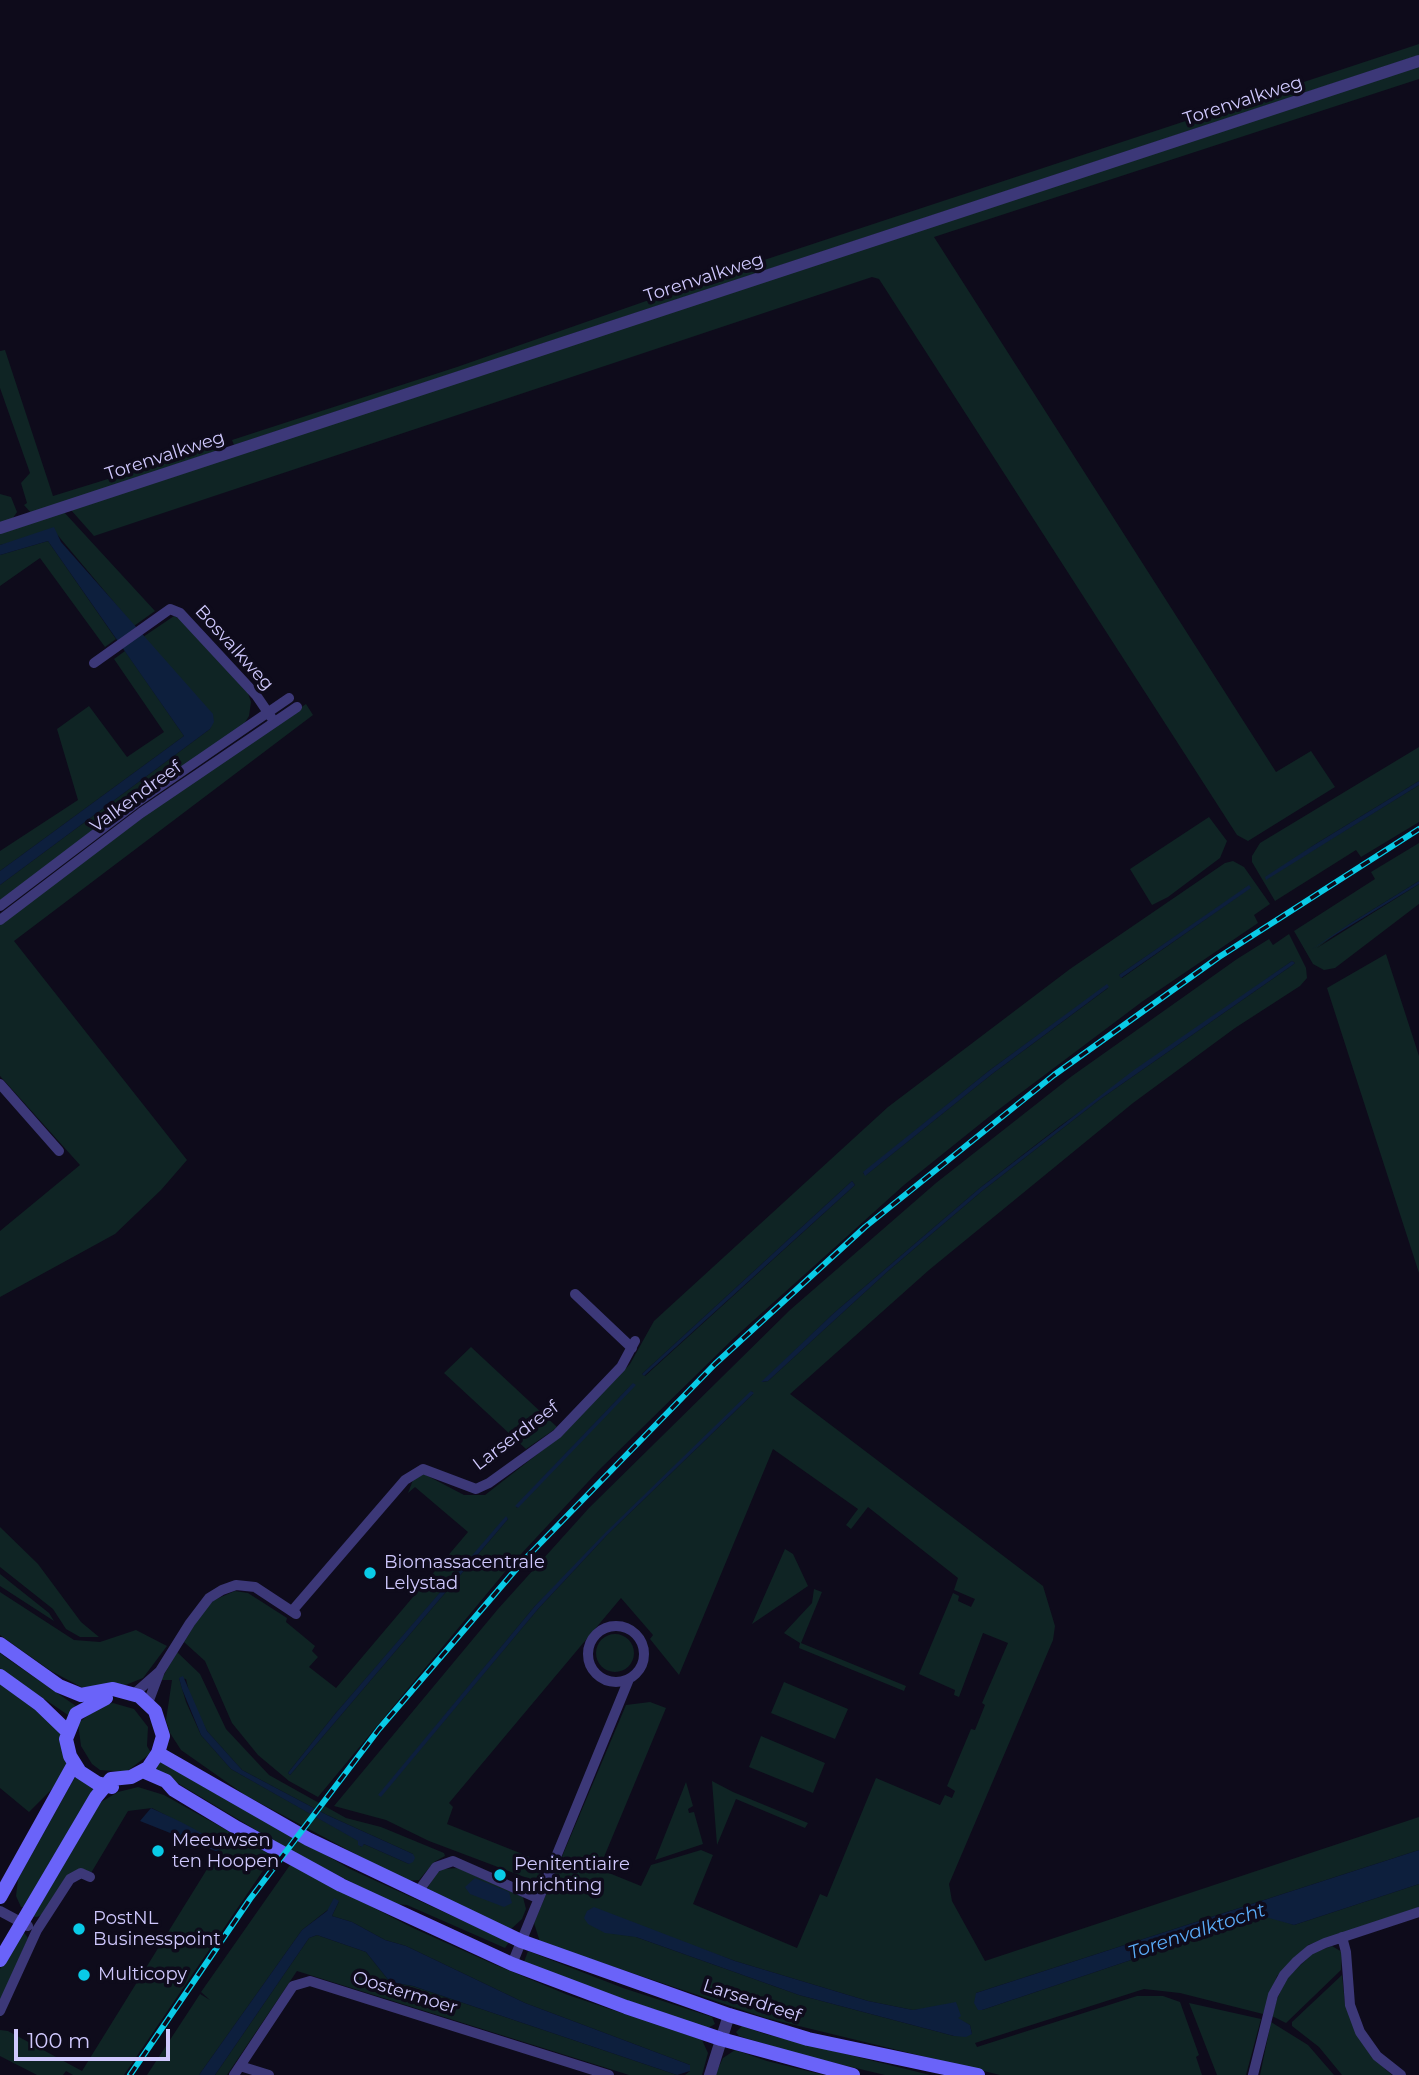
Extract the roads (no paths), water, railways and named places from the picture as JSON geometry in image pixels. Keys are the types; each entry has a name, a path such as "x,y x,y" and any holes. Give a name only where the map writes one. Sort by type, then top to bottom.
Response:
{"main road":[{"path":"0,1644 59,1686 87,1700"},
{"path":"0,1676 69,1727 80,1760 108,1783"},
{"path":"113,1689 131,1697 148,1703 159,1719 160,1748 142,1776 123,1787 87,1777 74,1764 68,1747 69,1727 87,1700 113,1689"},
{"path":"131,1697 150,1718 160,1748"},
{"name":"Larserdreef","path":"160,1748 189,1769 308,1839 521,1941 729,2015 808,2039 978,2075"},
{"path":"0,1897 74,1764"},
{"path":"142,1776 174,1790 341,1885 512,1964 721,2039 853,2075"},
{"path":"0,1960 20,1921 72,1835 108,1783"}],"street":[{"name":"Torenvalkweg","path":"0,528 1419,61"},
{"name":"Bosvalkweg","path":"94,663 170,609 180,613 271,717"},
{"name":"Valkendreef","path":"0,906 136,803 293,702"},
{"name":"Valkendreef","path":"0,920 271,717"},
{"path":"0,1084 60,1151"},
{"name":"Larserdreef","path":"131,1697 159,1671 209,1598 236,1585 255,1587 295,1613 405,1480 423,1469 476,1489 489,1483 557,1434 621,1367 634,1345 575,1294"},
{"path":"512,1964 629,1679 641,1667 644,1650 641,1642 629,1630 621,1627 603,1630 590,1644 590,1663 594,1671 610,1682 629,1679"},
{"name":"Larserdreef","path":"148,1703 159,1671"},
{"path":"417,1893 436,1867 453,1861 537,1898"},
{"path":"0,2011 37,1930 70,1879 81,1873 90,1877"},
{"path":"0,1911 37,1930"},
{"path":"1254,2074 1277,1986 1291,1968 1310,1950 1419,1912"},
{"path":"1342,1937 1346,1952 1350,2005 1360,2032 1377,2056 1401,2075"},
{"name":"Oostermoer","path":"237,2070 293,1986 310,1981 609,2075"},
{"path":"710,2075 729,2015"},
{"path":"237,2070 269,2075"}],"water":[{"path":"54,527 61,542 213,714 214,722 210,729 0,885 0,871 184,736 48,541 0,555 0,545"},
{"path":"1419,781 1419,785 1266,880 1265,877 1314,845"},
{"path":"1419,881 1419,884 1312,949 1351,923"},
{"path":"1249,885 1251,888 1121,978 1119,975"},
{"path":"1292,961 1295,963 1099,1100 982,1191 888,1271 768,1381 761,1382 834,1313 980,1188 1134,1070"},
{"path":"1107,984 1109,987 992,1074 865,1176 863,1172 990,1070"},
{"path":"852,1181 855,1185 644,1376 642,1374"},
{"path":"633,1383 636,1385 518,1508 515,1506"},
{"path":"751,1391 754,1393 607,1535 538,1609 381,1797 378,1795 535,1606 605,1533"},
{"path":"506,1516 508,1519 290,1775 288,1773 335,1714"},
{"path":"183,1676 207,1731 242,1770 327,1815 413,1854 413,1862 409,1864 364,1844 362,1847 358,1845 358,1841 231,1769 201,1735 182,1689 179,1678"},
{"path":"151,1808 222,1844 218,1852 140,1821"},
{"name":"Torenvalktocht","path":"1419,1850 1419,1884 1294,1925 1262,1916 982,2010 978,2010 974,2003 976,1993"},
{"path":"475,1878 509,1892 512,1903 504,1907 470,1894 465,1887"},
{"path":"334,1898 339,1901 332,1916 352,1922 385,1940 406,1946 525,2003 690,2065 690,2071 677,2075 413,1986 390,1982 366,1952 317,1935 309,1938 215,2075 199,2075 302,1930 327,1911"},
{"path":"594,1907 735,1961 868,2001 913,2010 956,2002 961,2016 958,2018 970,2025 972,2034 966,2037 954,2036 799,1995 636,1937 605,1933 588,1924 584,1918 587,1911"}],"railway":[{"path":"130,2075 250,1899 379,1729 524,1560 715,1364 865,1227 1054,1075 1219,957 1419,829"}],"place":[{"name":"Biomassacentrale Lelystad","path":"370,1573"},
{"name":"Meeuwsen ten Hoopen","path":"158,1851"},
{"name":"Penitentiaire Inrichting","path":"500,1875"},
{"name":"PostNL Businesspoint","path":"79,1929"},
{"name":"Multicopy","path":"84,1975"}]}
